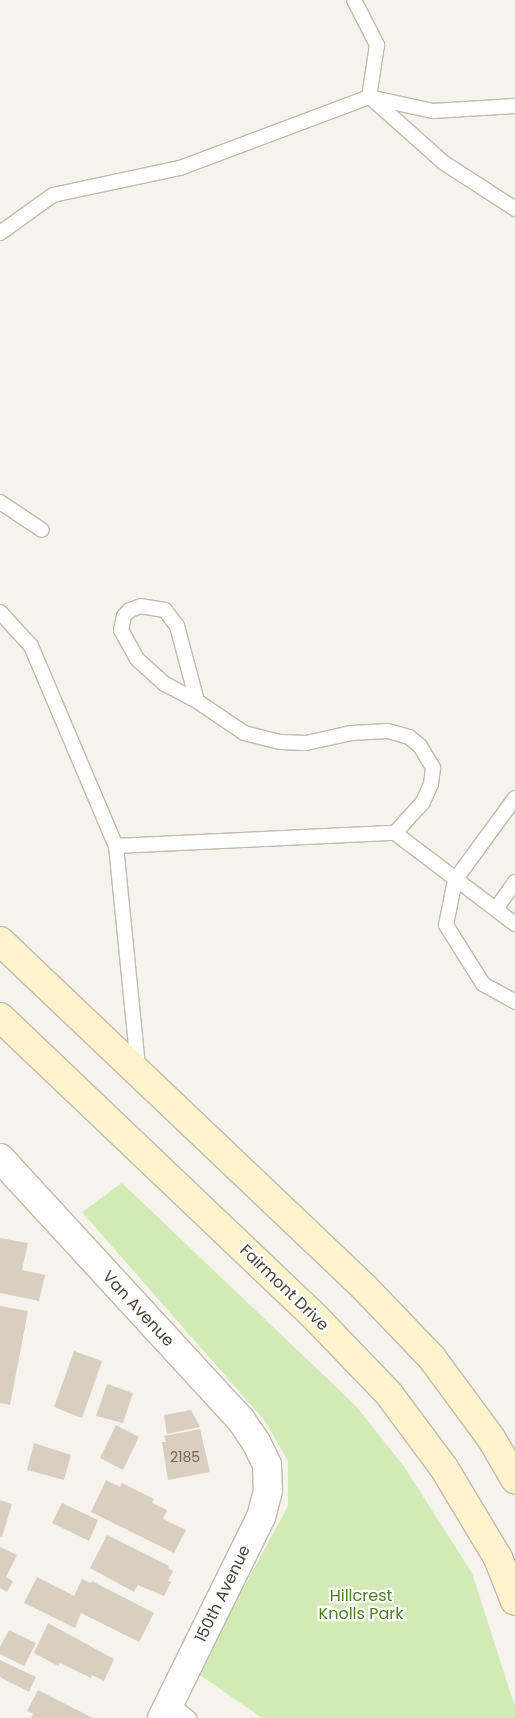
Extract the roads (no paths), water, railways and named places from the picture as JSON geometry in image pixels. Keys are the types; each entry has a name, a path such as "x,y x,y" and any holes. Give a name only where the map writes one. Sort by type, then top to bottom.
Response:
{"main road":[{"path":"0,941 359,1283 432,1358 491,1438 515,1479"},
{"name":"Fairmont Drive","path":"0,1017 315,1317 390,1394 444,1468 498,1558 515,1601"}],"street":[{"name":"Van Avenue","path":"0,1158 241,1420 256,1442 267,1465"},
{"name":"150th Avenue","path":"173,1713 261,1517 268,1491 267,1465"}],"lane":[{"path":"354,0 377,46 369,97"},
{"path":"369,97 444,163 515,209"},
{"path":"0,233 53,195 180,168 369,97 433,111 515,106"},
{"path":"0,502 42,530"},
{"path":"196,701 177,626 165,610 141,606 130,610 124,616 121,630 137,660 166,684 196,701 244,733 280,742 306,743 351,732 388,731 409,737 428,755 433,768 432,776 423,802 395,833"},
{"path":"1,616 31,646 116,846 138,1072"},
{"path":"515,798 455,880 446,925 483,984 515,1002"},
{"path":"116,846 395,833 515,924"},
{"path":"496,909 515,882"}],"park label":[{"name":"Hillcrest Knolls Park","path":"361,1605"}]}
